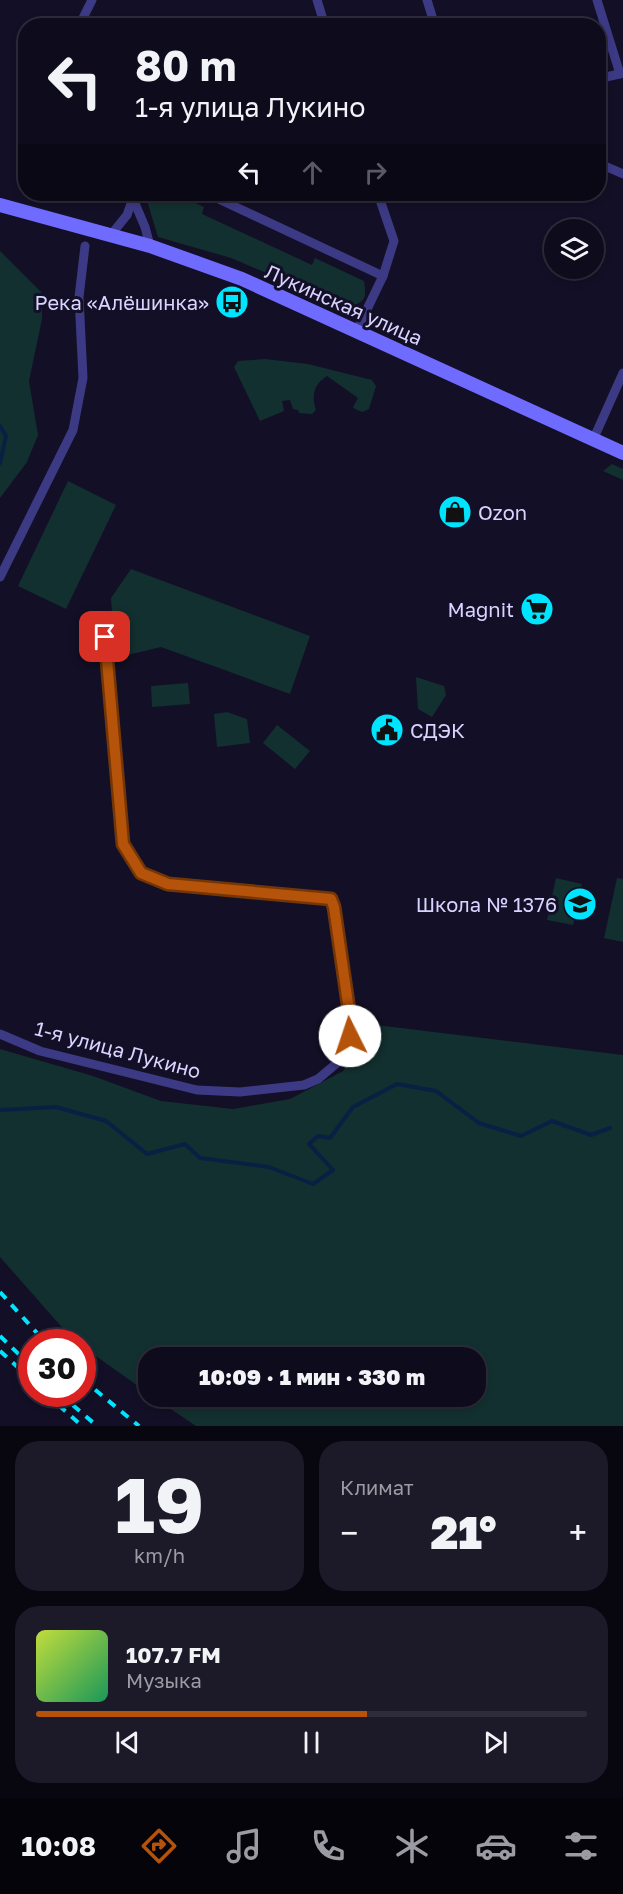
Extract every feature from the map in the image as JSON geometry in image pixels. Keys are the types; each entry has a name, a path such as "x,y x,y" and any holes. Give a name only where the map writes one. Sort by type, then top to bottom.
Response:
{"main road":[{"name":"Лукинская улица","path":"0,205 150,246 242,279 623,453"}],"street":[{"path":"83,18 92,0"},
{"path":"316,0 322,18"},
{"path":"427,0 433,18"},
{"path":"597,0 603,18"},
{"path":"606,28 621,74 606,77"},
{"path":"606,167 623,174"},
{"path":"110,236 127,215 131,201"},
{"path":"134,201 150,246"},
{"path":"223,201 383,276"},
{"path":"357,330 383,276 393,241 380,201"},
{"path":"0,577 73,430 82,378 79,297 85,246"},
{"path":"593,440 623,373"},
{"name":"1-я улица Лукино","path":"0,1034 40,1052 197,1090 240,1092 304,1085 318,1079 337,1063 350,1036 351,1024 331,899 168,884 141,873 123,844 105,637"}],"green space":[{"path":"147,201 158,203 159,201 192,201 204,207 202,214 312,265 315,258 364,281 365,296 358,304 348,308 231,258 158,237"},
{"path":"0,251 42,293 42,319 29,381 38,435 27,462 0,498"},
{"path":"265,359 308,364 372,380 376,386 369,409 362,412 355,409 353,407 358,398 327,376 316,386 314,399 316,410 312,414 299,413 298,410 293,409 290,400 282,401 284,411 260,421 234,367 238,361"},
{"path":"612,464 623,469 623,480 603,471"},
{"path":"68,481 116,505 66,609 18,586"},
{"path":"131,569 310,636 290,694 161,647 115,658 111,598"},
{"path":"416,677 444,686 446,695 432,717 418,709"},
{"path":"188,683 190,704 152,707 151,686"},
{"path":"227,712 247,719 250,743 217,747 214,714"},
{"path":"277,725 310,751 295,769 263,743"},
{"path":"556,878 582,884 573,925 547,920"},
{"path":"617,878 623,879 623,942 604,938"},
{"path":"376,1025 623,1055 623,1426 196,1426 168,1407 486,1407 486,1347 138,1347 138,1386 96,1356 96,1329 63,1329 0,1257 0,1049 93,1076 161,1101 233,1109 290,1099 343,1071"}],"waterway":[{"path":"0,426 6,436 0,463"},
{"path":"0,1110 56,1107 106,1121 147,1154 185,1144 200,1158 269,1167 313,1184 333,1170 309,1144 318,1136 330,1138 353,1107 397,1084 436,1091 479,1123 521,1136 552,1121 591,1135 610,1128"}],"railway":[{"path":"0,1292 33,1329"},
{"path":"0,1336 18,1353"},
{"path":"0,1351 18,1367"},
{"path":"96,1391 139,1426"},
{"path":"61,1407 82,1426"},
{"path":"75,1407 97,1426"}],"place":[{"name":"Река «Алёшинка»","path":"232,302"},
{"name":"Ozon","path":"455,512"},
{"name":"Magnit","path":"537,609"},
{"name":"СДЭК","path":"387,730"},
{"name":"Школа № 1376","path":"580,904"}],"route":[{"path":"105,637 123,844 141,873 168,884 331,899 337,925 351,1024 350,1036"}]}
